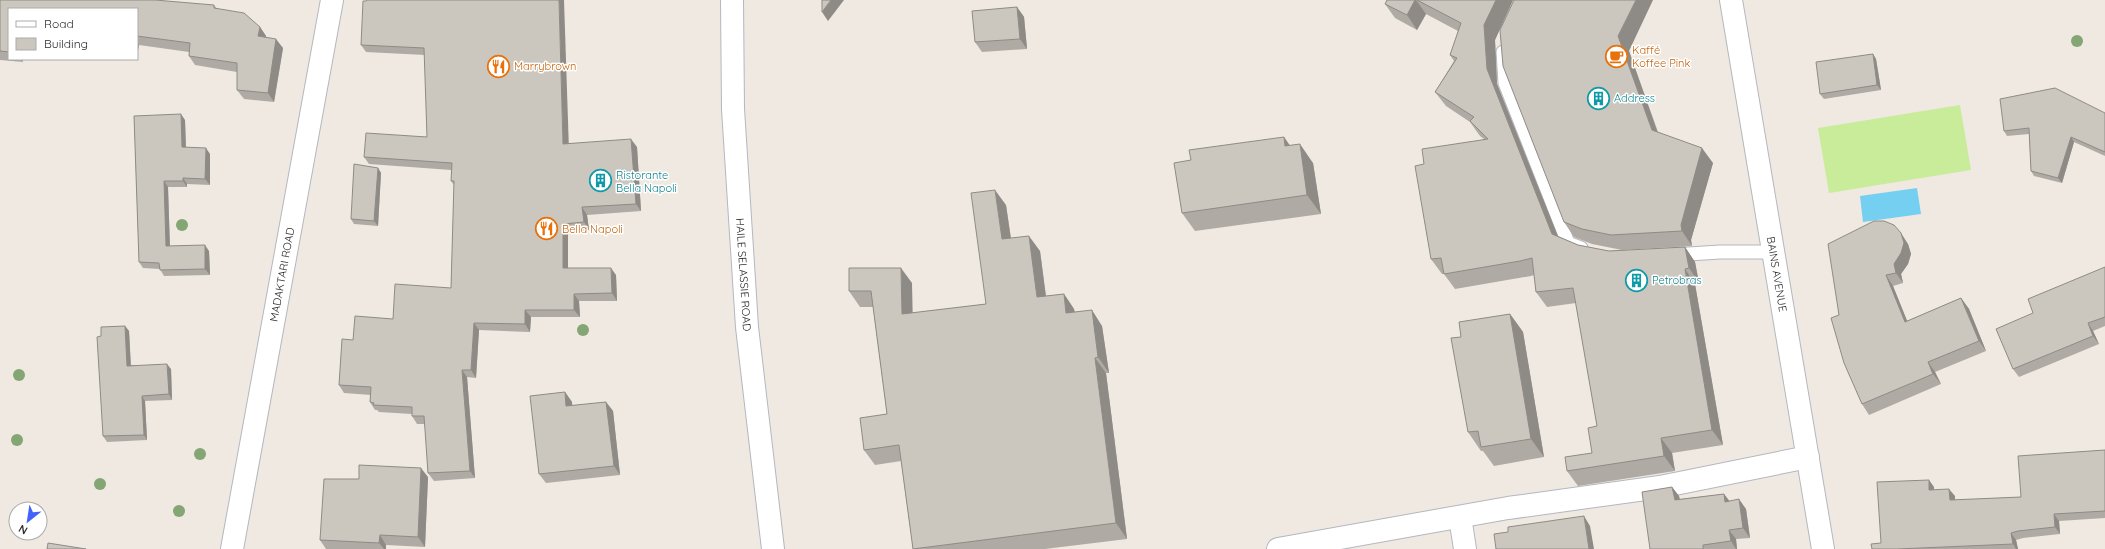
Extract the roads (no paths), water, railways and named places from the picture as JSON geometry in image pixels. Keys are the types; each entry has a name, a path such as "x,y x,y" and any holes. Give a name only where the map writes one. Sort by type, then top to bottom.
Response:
{"street":[{"name":"MADAKTARI ROAD","path":"232,549 332,0"},
{"name":"HAILE SELASSIE ROAD","path":"732,0 733,109 747,319 773,549"},
{"name":"BAINS AVENUE","path":"1731,0 1823,549"},
{"path":"1278,549 1460,516 1660,487 1808,457"},
{"path":"1460,516 1465,549"}],"lane":[{"path":"1502,43 1505,83 1568,243 1590,252"},
{"path":"1659,256 1720,252 1773,252"}],"water":[{"path":"1917,188 1921,214 1863,222 1860,196"}],"place":[{"name":"Kaffé Koffee Pink","path":"1616,56"},
{"name":"Marrybrown","path":"498,66"},
{"name":"Address","path":"1598,98"},
{"name":"Ristorante Bella Napoli","path":"601,181"},
{"name":"Bella Napoli","path":"547,229"},
{"name":"Petrobras","path":"1636,280"}]}
